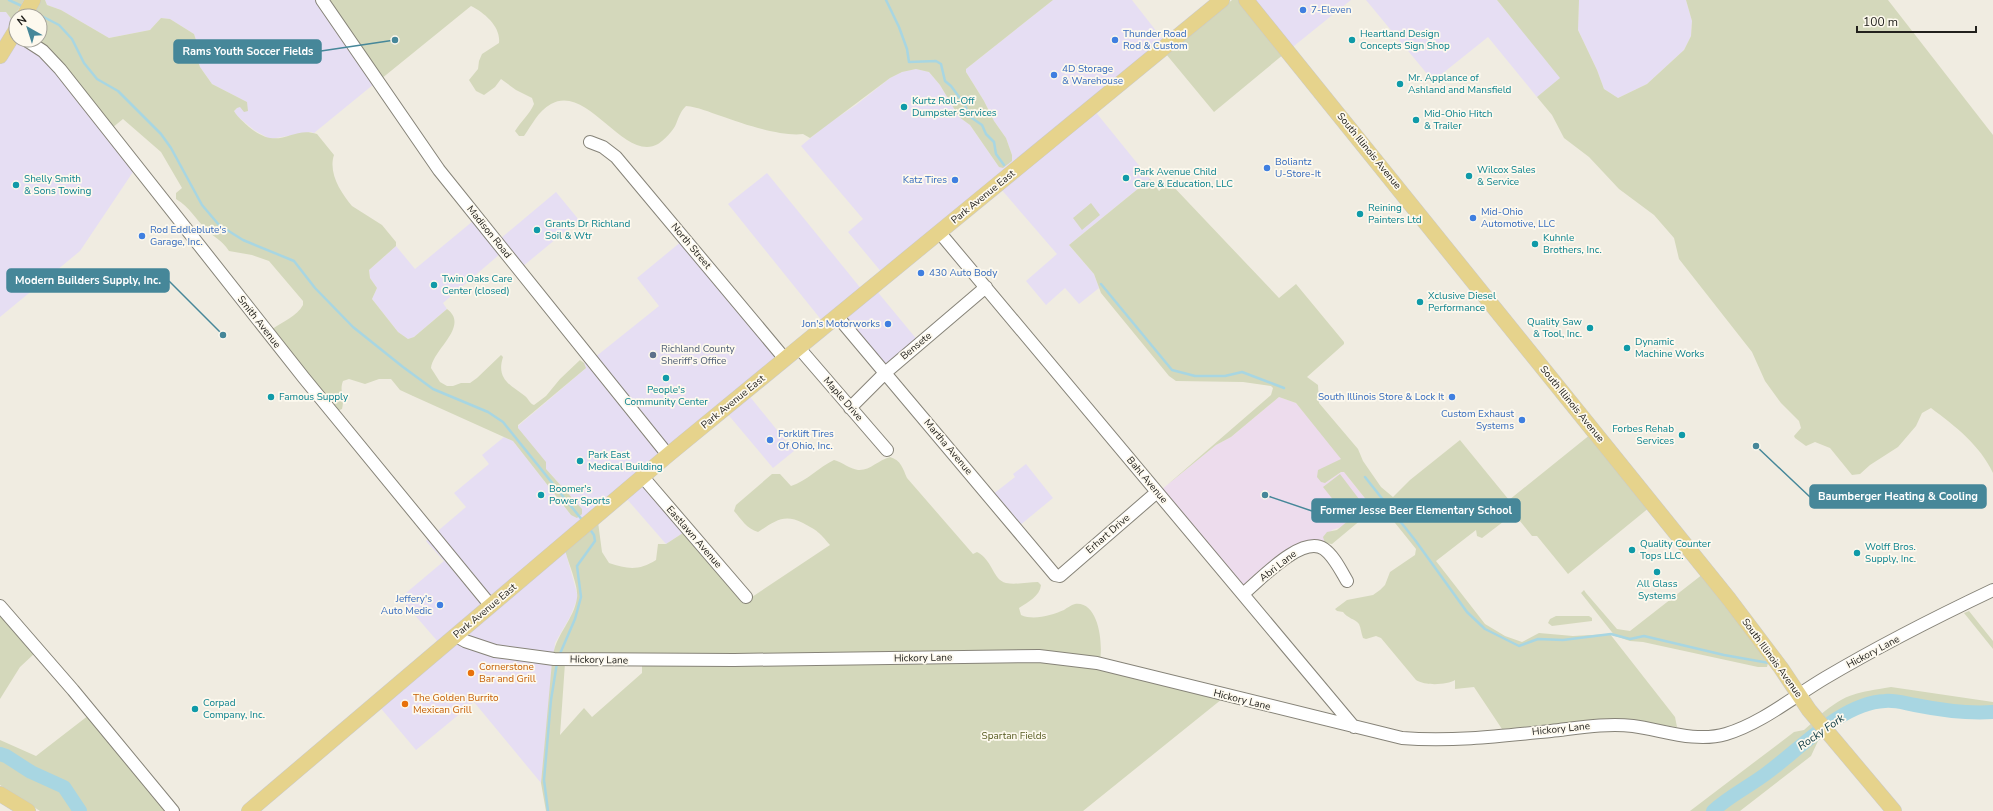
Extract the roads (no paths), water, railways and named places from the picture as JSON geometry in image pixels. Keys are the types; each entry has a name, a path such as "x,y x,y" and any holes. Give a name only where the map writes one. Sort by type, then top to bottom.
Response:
{"main road":[{"name":"Park Avenue East","path":"248,811 456,636 642,476 940,233 1222,0"},
{"name":"South Illinois Avenue","path":"1246,0 1728,599 1781,668 1799,695 1833,740 1894,811"},
{"path":"0,56 8,46"},
{"path":"0,794 28,811"}],"street":[{"name":"Madison Road","path":"322,0 439,170 668,455"},
{"name":"Smith Avenue","path":"37,48 60,69 304,378 491,606"},
{"name":"North Street","path":"590,142 603,147 616,157 785,359"},
{"name":"Bahl Avenue","path":"940,233 1354,727"},
{"name":"Bensete","path":"850,408 885,373 986,288"},
{"name":"Martha Avenue","path":"837,316 1055,575 1060,576"},
{"name":"Maple Drive","path":"799,348 887,450"},
{"name":"Eastlawn Avenue","path":"642,476 746,597"},
{"name":"Erhart Drive","path":"1060,576 1157,492"},
{"name":"Abri Lane","path":"1243,594 1292,553 1308,546 1325,550 1347,581"},
{"name":"Hickory Lane","path":"456,636 465,641 495,651 559,659 711,660 1058,657 1104,665 1392,736 1421,739 1484,737 1603,725 1632,726 1680,735 1707,737 1726,734 1743,728 1827,677 1993,590"},
{"path":"0,606 73,690 173,811"}],"waterway":[{"path":"9,0 24,7"},
{"path":"886,0 899,27 907,49 909,62 936,61 941,64 945,81 951,86 965,105 969,116 982,125 986,134 994,142 996,154 1004,165"},
{"path":"48,19 59,25 72,39 84,63 97,79 118,91 161,134 171,148 202,205 219,225 243,240 294,261 315,288 353,327 403,367 433,389 488,412 503,422 583,521"},
{"path":"1101,284 1172,370 1195,376 1225,376 1242,372 1284,388"},
{"path":"1365,477 1415,540 1467,612 1485,629 1519,646 1538,639 1563,640 1611,634"},
{"path":"559,656 575,619 581,597 577,566 595,541 594,535 589,528"},
{"path":"1611,634 1630,639 1644,636 1724,655 1769,663"},
{"path":"548,811 544,780 551,700 557,663"},
{"name":"Rocky Fork","path":"1713,811 1767,773 1823,728 1853,710 1869,704 1892,701 1954,711 1993,712"},
{"name":"Rocky Fork","path":"0,754 6,756 31,772 64,787 80,811"}],"place":[{"name":"7-Eleven","path":"1303,10"},
{"name":"Rams Youth Soccer Fields","path":"395,40"},
{"name":"Thunder Road Rod & Custom","path":"1115,40"},
{"name":"Heartland Design Concepts Sign Shop","path":"1352,40"},
{"name":"4D Storage & Warehouse","path":"1054,75"},
{"name":"Mr. Applance of Ashland and Mansfield","path":"1400,84"},
{"name":"Kurtz Roll-Off Dumpster Services","path":"904,107"},
{"name":"Mid-Ohio Hitch & Trailer","path":"1416,120"},
{"name":"Boliantz U-Store-It","path":"1267,168"},
{"name":"Wilcox Sales & Service","path":"1469,176"},
{"name":"Park Avenue Child Care & Education, LLC","path":"1126,178"},
{"name":"Katz Tires","path":"955,180"},
{"name":"Shelly Smith & Sons Towing","path":"16,185"},
{"name":"Reining Painters Ltd","path":"1360,214"},
{"name":"Mid-Ohio Automotive, LLC","path":"1473,218"},
{"name":"Grants Dr Richland Soil & Wtr","path":"537,230"},
{"name":"Rod Eddleblute's Garage, Inc.","path":"142,236"},
{"name":"Kuhnle Brothers, Inc.","path":"1535,244"},
{"name":"430 Auto Body","path":"921,273"},
{"name":"Twin Oaks Care Center (closed)","path":"434,285"},
{"name":"Xclusive Diesel Performance","path":"1420,302"},
{"name":"Jon's Motorworks","path":"888,324"},
{"name":"Quality Saw & Tool, Inc.","path":"1590,328"},
{"name":"Modern Builders Supply, Inc.","path":"223,335"},
{"name":"Dynamic Machine Works","path":"1627,348"},
{"name":"Richland County Sheriff's Office","path":"653,355"},
{"name":"People's Community Center","path":"666,378"},
{"name":"Famous Supply","path":"271,397"},
{"name":"South Illinois Store & Lock It","path":"1452,397"},
{"name":"Custom Exhaust Systems","path":"1522,420"},
{"name":"Forbes Rehab Services","path":"1682,435"},
{"name":"Forklift Tires Of Ohio, Inc.","path":"770,440"},
{"name":"Baumberger Heating & Cooling","path":"1756,446"},
{"name":"Park East Medical Building","path":"580,461"},
{"name":"Boomer's Power Sports","path":"541,495"},
{"name":"Former Jesse Beer Elementary School","path":"1265,495"},
{"name":"Quality Counter Tops LLC.","path":"1632,550"},
{"name":"Wolff Bros. Supply, Inc.","path":"1857,553"},
{"name":"All Glass Systems","path":"1657,572"},
{"name":"Jeffery's Auto Medic","path":"440,605"},
{"name":"Cornerstone Bar and Grill","path":"471,673"},
{"name":"The Golden Burrito Mexican Grill","path":"405,704"},
{"name":"Corpad Company, Inc.","path":"195,709"}],"park label":[{"name":"Spartan Fields","path":"1014,736"}]}
